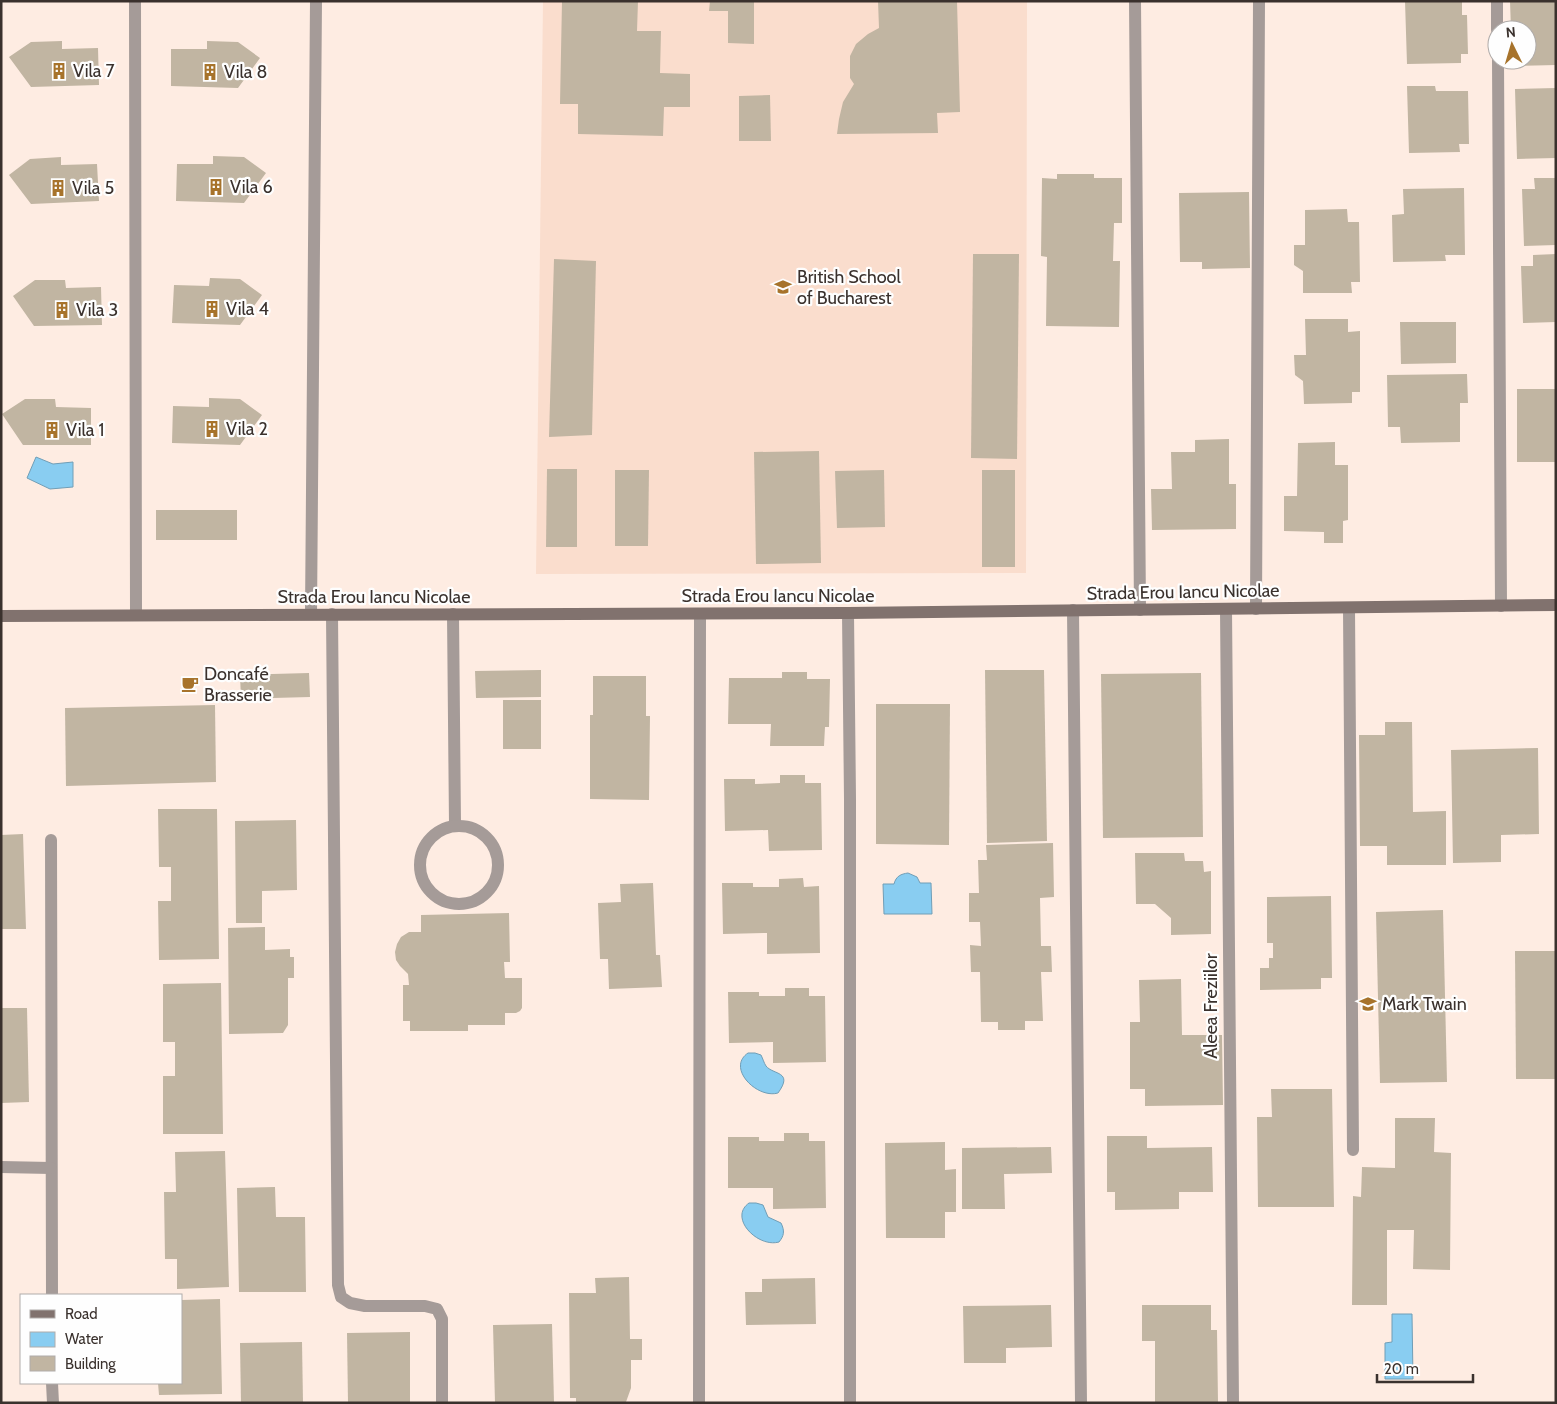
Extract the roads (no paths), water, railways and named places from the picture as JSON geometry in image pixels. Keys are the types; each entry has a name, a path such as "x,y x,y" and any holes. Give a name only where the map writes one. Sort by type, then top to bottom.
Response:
{"street":[{"path":"135,1 136,615"},
{"path":"311,614 316,1"},
{"path":"1135,1 1140,610"},
{"path":"1256,609 1259,1"},
{"path":"1497,1 1497,20"},
{"path":"1498,70 1501,606"},
{"name":"Strada Erou Iancu Nicolae","path":"1,616 848,613 1556,605"},
{"path":"1349,608 1353,1150"},
{"name":"Aleea Freziilor","path":"1226,609 1233,1403"},
{"path":"1073,610 1080,1403"},
{"path":"848,613 850,799 850,1403"},
{"path":"332,614 338,1285 342,1297 350,1303 365,1306 425,1306 437,1309 442,1319 442,1403"},
{"path":"453,614 455,825"},
{"path":"699,1403 700,614"},
{"path":"455,825 469,827 481,833 491,842 497,854 498,868 495,881 487,892 476,900 463,904 450,904 429,892 422,881 419,869 424,845 432,835 443,828 455,825"},
{"path":"51,840 52,1294"},
{"path":"1,1168 51,1168"},
{"path":"52,1384 52,1403"}],"water":[{"path":"36,457 53,464 73,462 73,487 50,489 27,478"},
{"path":"908,873 917,877 920,883 931,883 932,914 884,914 883,884 894,884 899,876"},
{"path":"748,1053 761,1055 769,1069 783,1077 784,1081 778,1093 770,1094 761,1091 747,1081 742,1074 740,1066 742,1059"},
{"path":"749,1203 763,1205 768,1217 781,1223 783,1233 779,1242 762,1241 748,1230 742,1216 743,1209"},
{"path":"1392,1314 1412,1314 1413,1379 1385,1379 1385,1343 1392,1342"}],"place":[{"name":"Vila 7","path":"59,71"},
{"name":"Vila 8","path":"210,72"},
{"name":"Vila 6","path":"216,187"},
{"name":"Vila 5","path":"58,188"},
{"name":"British School of Bucharest","path":"783,287"},
{"name":"Vila 4","path":"212,309"},
{"name":"Vila 3","path":"62,310"},
{"name":"Vila 2","path":"212,429"},
{"name":"Vila 1","path":"52,430"},
{"name":"Doncafé Brasserie","path":"190,684"},
{"name":"Mark Twain","path":"1368,1004"}]}
